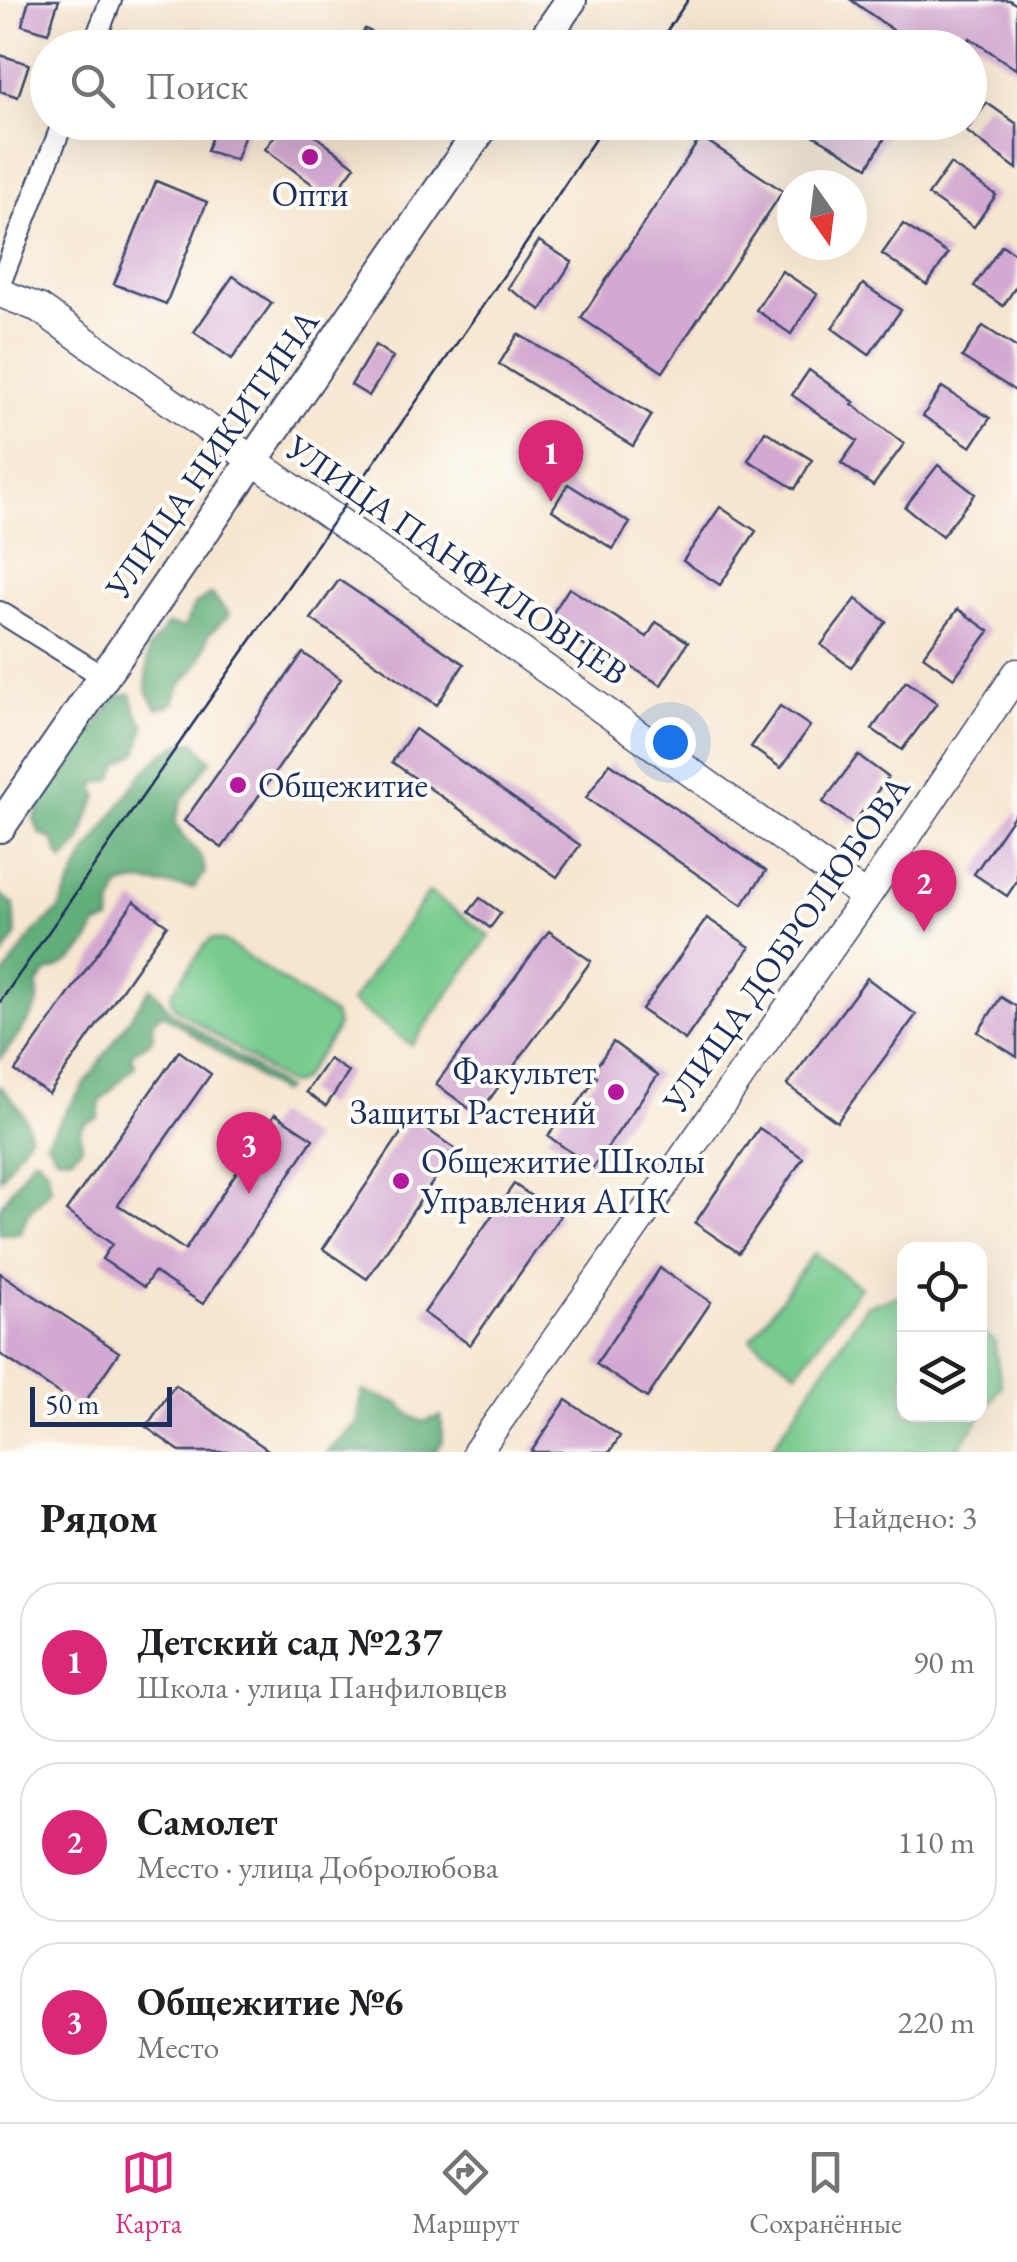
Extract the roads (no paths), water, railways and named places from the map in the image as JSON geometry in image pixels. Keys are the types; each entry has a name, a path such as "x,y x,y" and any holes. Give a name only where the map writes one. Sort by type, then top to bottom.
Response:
{"main road":[{"path":"550,30 571,0"},
{"name":"УЛИЦА НИКИТИНА","path":"0,827 474,140"}],"street":[{"path":"99,30 111,0"},
{"path":"0,284 56,140"},
{"name":"УЛИЦА ПАНФИЛОВЦЕВ","path":"0,292 38,308 866,897"},
{"path":"0,612 104,677"},
{"name":"УЛИЦА ДОБРОЛЮБОВА","path":"476,1452 866,897 1017,673"}],"tram line":[{"path":"667,30 688,0"},
{"path":"0,1002 594,140"}],"place":[{"name":"Опти","path":"310,157"},
{"name":"Детский сад №237","path":"551,502"},
{"name":"Общежитие","path":"238,785"},
{"name":"Самолет","path":"924,932"},
{"name":"Факультет Защиты Растений","path":"616,1092"},
{"name":"Общежитие Школы Управления АПК","path":"401,1181"},
{"name":"Общежитие №6","path":"249,1194"}]}
